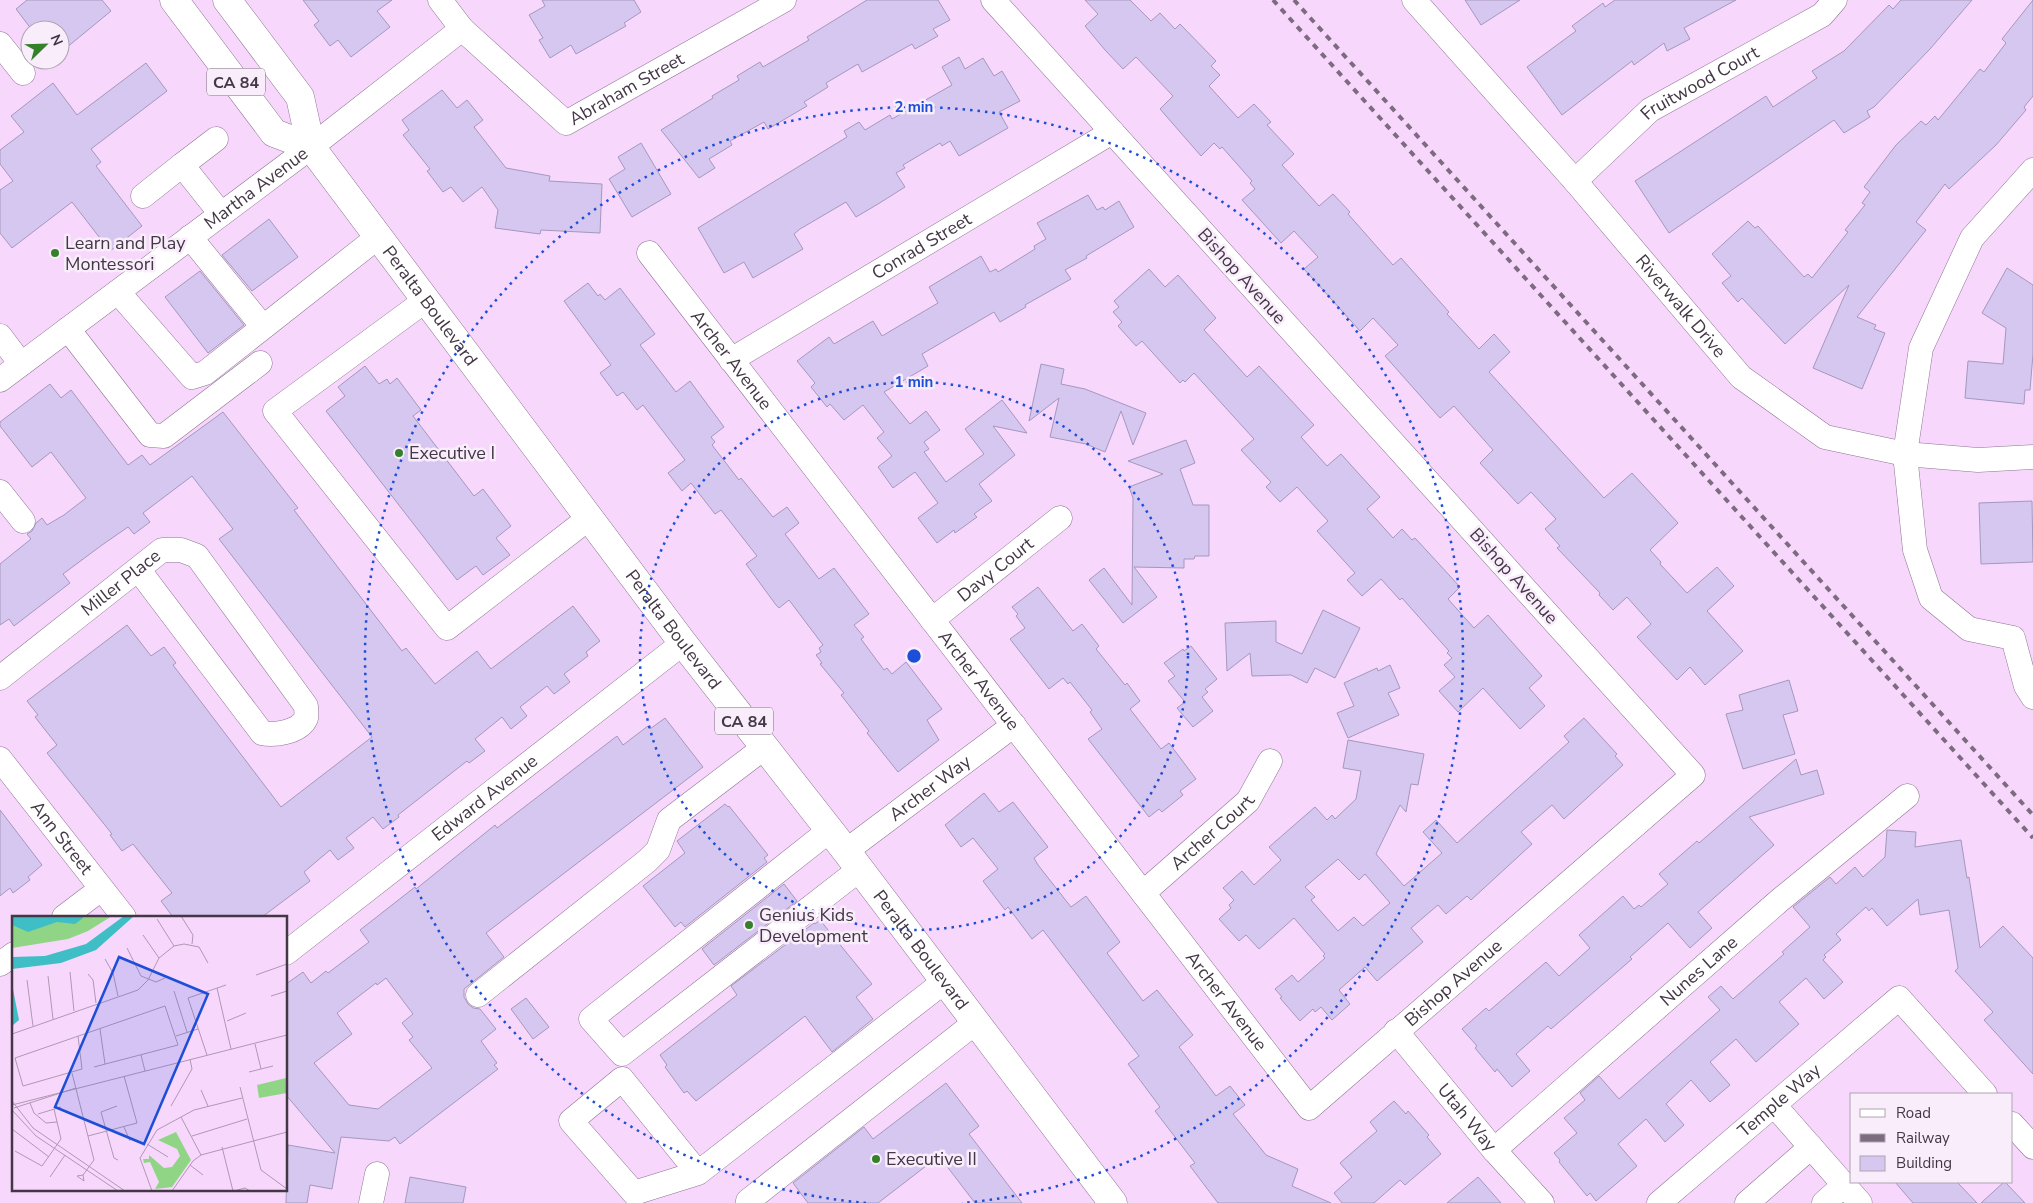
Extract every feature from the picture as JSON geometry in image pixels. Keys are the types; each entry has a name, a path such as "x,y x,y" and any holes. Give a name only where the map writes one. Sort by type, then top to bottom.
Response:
{"main road":[{"name":"CA 84","path":"174,0 274,133 311,147"},
{"name":"Peralta Boulevard","path":"227,0 300,97 311,147 683,643 845,850 1113,1203"}],"street":[{"path":"440,0 462,29"},
{"name":"Abraham Street","path":"462,29 566,124 784,0"},
{"name":"Bishop Avenue","path":"993,0 1694,774 1309,1108"},
{"name":"Riverwalk Drive","path":"1414,0 1576,181 1741,377 1825,438 1905,454 1978,460 2033,457"},
{"name":"Fruitwood Court","path":"1576,181 1650,110 1822,15 1835,0"},
{"name":"Martha Avenue","path":"0,380 311,147 462,29"},
{"path":"0,44 23,73"},
{"name":"Conrad Street","path":"731,360 1112,132"},
{"path":"143,196 216,139"},
{"path":"182,165 221,214"},
{"path":"2033,170 1972,238 1921,348 1905,454 1915,550 1930,598 1969,629 2013,638 2026,686 2033,697"},
{"path":"190,237 263,327"},
{"path":"118,292 192,377 205,373 378,237"},
{"name":"Archer Avenue","path":"649,253 1309,1108"},
{"path":"426,300 275,411 447,628 590,518"},
{"path":"68,329 150,435 164,436 260,363"},
{"path":"0,336 21,364"},
{"path":"0,492 23,521"},
{"name":"Davy Court","path":"932,620 1060,518"},
{"name":"Miller Place","path":"0,678 162,550 182,550 197,556 306,706 306,717 294,728 272,735 262,733 138,569"},
{"name":"Edward Avenue","path":"288,950 683,643"},
{"name":"Archer Way","path":"845,850 1014,725"},
{"path":"478,995 647,861 658,850 669,820 765,747"},
{"name":"Ann Street","path":"0,759 123,916"},
{"name":"Archer Court","path":"1143,893 1248,801 1270,761"},
{"name":"Nunes Lane","path":"1494,1150 1780,900 1907,796"},
{"path":"845,850 622,1054 591,1019 845,850"},
{"path":"65,916 101,889"},
{"path":"0,964 12,955"},
{"path":"698,1173 622,1080 571,1121 634,1193 698,1173 944,980"},
{"name":"Temple Way","path":"1659,1203 1899,998 1984,1093"},
{"path":"748,1200 976,1022"},
{"name":"Utah Way","path":"1396,1031 1494,1150 1542,1203"},
{"path":"1774,1105 1860,1203"},
{"path":"2013,1125 2033,1148"},
{"path":"1748,1203 1811,1147"},
{"path":"371,1203 377,1174"},
{"path":"1824,1203 1844,1185"}],"building":[{"path":"27,0 102,0 111,11 70,45 70,20 24,20 16,9"},
{"path":"303,0 392,0 377,11 390,27 351,57 338,40 330,46 314,25 319,21"},
{"path":"542,0 634,0 641,12 624,23 626,26 576,54 571,45 550,58 539,40 543,38 529,15 545,6"},
{"path":"867,0 938,0 950,20 933,29 938,36 915,49 912,44 862,72 858,64 826,83 828,87 804,102 807,106 768,129 764,122 730,141 732,145 709,159 715,168 699,178 661,130 739,80 737,76 760,62 763,67 809,40 807,37"},
{"path":"1085,0 1130,0 1151,21 1160,13 1175,29 1180,24 1216,61 1211,66 1220,75 1209,86 1238,118 1254,104 1271,122 1267,125 1294,154 1282,165 1319,206 1333,194 1393,265 1401,258 1449,312 1447,314 1479,349 1494,334 1510,352 1489,372 1604,498 1632,473 1678,523 1650,550 1661,562 1660,564 1687,593 1717,567 1734,586 1707,611 1743,651 1705,685 1690,667 1677,680 1637,637 1651,624 1627,597 1613,610 1599,595 1600,593 1557,548 1560,546 1545,529 1556,519 1531,492 1518,504 1480,463 1493,450 1454,406 1440,418 1385,356 1398,345 1373,318 1360,331 1304,269 1318,257 1294,231 1281,243 1242,200 1255,189 1250,183 1252,181 1222,147 1220,149 1214,143 1201,156 1160,109 1173,96 1136,57 1123,69 1105,50 1085,26 1098,14"},
{"path":"1465,0 1520,0 1481,25"},
{"path":"1615,0 1736,0 1684,28 1690,39 1667,51 1664,43 1634,65 1632,61 1562,115 1527,67 1576,31 1572,26 1603,3 1605,7"},
{"path":"1901,0 1972,0 1930,49 1874,107 1867,111 1870,117 1844,133 1834,120 1669,233 1635,181 1766,96 1773,107 1817,78 1812,71 1844,51 1889,5 1893,9"},
{"path":"2033,0 2033,96 2024,107 2026,110 1996,145 1949,189 1945,184 1916,222 1926,230 1857,317 1876,325 1874,329 1885,333 1862,389 1813,368 1849,285 1785,344 1742,298 1738,302 1722,283 1731,276 1712,254 1748,221 1755,228 1758,226 1804,277 1808,274 1812,278 1848,232 1845,230 1865,205 1862,203 1870,192 1864,187 1896,145 1921,121 1926,125 1935,116 1938,120 1980,69 1984,72 2006,43 2002,39"},
{"path":"959,57 965,69 983,58 994,76 1002,71 1020,101 999,112 1008,128 959,156 950,141 942,146 940,143 903,165 905,168 896,173 905,187 856,217 846,202 800,229 794,234 803,249 753,278 744,262 724,273 698,228 847,137 844,131 859,122 865,130 890,115 892,119 952,85 942,67"},
{"path":"146,63 167,91 91,149 101,162 96,166 142,226 110,251 72,202 12,248 0,233 0,190 13,181 0,164 0,150 24,132 11,116 53,83 77,115"},
{"path":"442,90 457,108 467,100 483,120 474,127 506,168 550,176 549,181 602,184 600,233 541,230 540,234 495,228 498,210 482,187 463,202 451,187 443,192 427,171 430,169 403,135 409,130 402,120"},
{"path":"641,143 671,194 632,217 609,179 625,169 618,157"},
{"path":"1088,195 1097,210 1103,207 1105,210 1119,201 1134,227 1065,270 1071,279 1025,305 1026,307 1000,322 994,312 922,354 928,366 884,392 910,424 926,411 940,430 924,442 929,449 924,452 946,482 984,454 965,429 1002,400 1027,433 993,426 1015,455 979,484 992,501 974,514 977,517 955,533 954,530 937,543 918,518 938,503 915,472 893,488 878,467 892,456 877,438 884,432 863,405 844,420 830,404 827,407 811,387 815,383 797,361 829,337 834,344 873,321 882,336 938,303 929,287 981,256 990,272 996,269 998,272 1035,249 1034,246 1046,239 1037,223"},
{"path":"269,219 298,257 252,291 222,255"},
{"path":"2007,268 2033,285 2033,354 2030,390 2025,390 2024,404 1965,398 1968,361 2003,364 2006,328 1982,313"},
{"path":"1149,269 1165,287 1178,275 1216,318 1204,330 1247,377 1259,366 1314,425 1301,437 1327,466 1341,454 1380,497 1367,509 1393,538 1402,529 1412,540 1415,538 1460,587 1448,599 1474,628 1488,615 1542,676 1529,688 1545,706 1520,729 1483,688 1458,712 1439,691 1455,677 1444,665 1452,658 1447,653 1449,651 1402,598 1400,600 1381,579 1362,596 1347,580 1355,573 1317,531 1328,521 1297,487 1280,502 1266,487 1271,482 1241,450 1254,439 1194,373 1185,382 1183,380 1180,383 1142,341 1136,346 1118,326 1122,322 1113,312 1119,307 1114,301"},
{"path":"200,271 244,325 208,353 165,297"},
{"path":"588,283 598,296 600,294 605,300 620,288 655,334 640,345 676,392 690,381 724,427 711,437 715,442 712,445 739,480 741,478 773,517 787,507 799,523 785,534 819,579 834,568 869,614 854,625 864,637 861,639 884,670 887,668 892,674 906,662 942,709 927,720 939,740 898,772 867,733 869,731 841,695 844,693 820,664 822,663 816,655 821,652 819,648 823,645 789,600 779,608 776,605 746,564 757,556 721,510 715,514 691,483 682,491 668,473 685,460 643,405 637,410 623,392 617,396 600,373 611,365 564,301"},
{"path":"1041,364 1064,369 1061,384 1085,389 1146,413 1133,445 1121,411 1105,452 1086,444 1050,437 1059,398 1029,421"},
{"name":"Executive I","path":"365,366 379,384 387,379 390,384 397,378 421,410 413,416 474,496 483,489 511,526 496,538 510,555 483,575 476,566 457,580 326,411 345,396 338,387"},
{"path":"50,384 61,398 71,390 128,465 142,455 150,465 223,412 298,508 294,510 402,651 406,648 435,684 477,651 491,669 573,606 600,641 586,652 588,656 564,674 570,682 554,694 547,686 520,707 527,716 511,729 502,717 475,739 485,751 469,763 467,761 383,829 373,817 346,838 354,848 338,860 330,850 304,872 310,881 263,916 172,916 161,901 172,893 133,844 122,851 110,835 112,834 47,753 57,745 35,717 38,715 27,701 127,625 151,656 164,647 176,663 173,665 281,807 372,737 219,539 233,529 192,476 143,513 150,522 134,534 128,527 63,574 70,583 14,626 9,619 0,625 0,564 31,539 27,534 32,531 36,523 42,518 47,525 86,498 51,452 32,467 0,426 0,422"},
{"path":"1186,440 1195,463 1180,469 1193,505 1209,505 1209,556 1195,556 1194,559 1184,559 1184,568 1134,567 1157,597 1123,623 1089,580 1104,568 1132,605 1133,498 1129,487 1163,474 1128,461"},
{"path":"2032,501 2033,562 1981,564 1979,503"},
{"path":"1038,587 1073,631 1082,624 1099,646 1096,649 1125,685 1127,683 1140,701 1130,709 1161,749 1169,743 1196,779 1180,791 1183,795 1162,812 1159,809 1149,817 1088,739 1102,729 1090,712 1092,710 1070,682 1068,684 1063,678 1049,689 1010,639 1025,628 1012,607"},
{"path":"1323,610 1360,628 1335,678 1315,668 1307,683 1291,675 1252,676 1250,653 1227,671 1225,623 1276,621 1276,642 1302,654"},
{"path":"1191,646 1217,679 1205,689 1208,692 1202,697 1213,711 1193,727 1177,708 1185,702 1168,681 1175,676 1164,663 1183,649 1184,651"},
{"path":"1390,665 1400,688 1388,693 1399,715 1348,738 1337,713 1354,706 1344,683 1377,668 1378,671"},
{"path":"1789,680 1798,711 1783,715 1795,754 1743,769 1726,714 1743,710 1739,695"},
{"path":"665,718 703,767 486,933 504,957 464,989 464,997 473,1008 480,1009 496,1029 481,1041 497,1063 494,1065 498,1069 400,1144 395,1137 389,1141 341,1137 332,1189 310,1185 307,1203 286,1203 286,1190 288,1190 288,1145 335,1153 288,1097 288,983 303,972 311,983 326,971 328,973 369,942 360,930 415,887 416,889 495,825 497,828 617,736 623,745 648,726 650,729","holes":["386,978 413,1014 402,1023 413,1037 409,1040 432,1068 378,1109 349,1105 314,1063 352,1034 337,1013 376,983 377,985"]},
{"path":"1584,718 1617,754 1615,756 1623,765 1564,819 1552,805 1521,832 1532,844 1471,900 1467,896 1446,914 1438,905 1411,928 1423,942 1377,981 1365,967 1339,990 1350,1004 1332,1020 1321,1007 1315,1012 1313,1009 1300,1021 1280,998 1282,997 1275,989 1292,975 1298,982 1325,958 1323,956 1325,954 1294,918 1259,949 1246,935 1239,941 1219,919 1231,908 1229,905 1234,900 1223,888 1242,871 1254,885 1281,860 1269,847 1315,807 1327,820 1332,815 1335,819 1356,799 1361,771 1343,768 1348,740 1424,754 1418,785 1411,784 1406,812 1400,805 1376,854 1404,886 1442,853 1423,832 1436,820 1457,843 1569,742 1564,736","holes":["1338,859 1359,880 1365,874 1390,903 1363,926 1354,917 1338,931 1311,900 1315,897 1305,887"]},
{"path":"1796,759 1801,775 1817,770 1824,794 1749,817 1774,845 1698,912 1712,928 1690,948 1668,923 1630,957 1632,959 1551,1029 1548,1026 1516,1054 1530,1071 1512,1087 1497,1069 1495,1072 1475,1048 1477,1046 1462,1029 1486,1008 1489,1011 1546,962 1559,976 1590,948 1579,935 1623,896 1634,909 1639,905 1641,907 1668,884 1659,874 1697,841 1699,843"},
{"path":"984,793 999,812 1013,802 1048,847 1034,858 1038,865 1071,907 1086,896 1120,942 1107,953 1143,1001 1157,990 1193,1035 1179,1047 1216,1096 1230,1086 1245,1105 1233,1114 1266,1155 1298,1169 1292,1186 1331,1203 1218,1203 1190,1166 1195,1163 1155,1111 1160,1107 1128,1064 1139,1056 1043,930 1032,939 1008,907 1005,910 983,881 998,869 973,838 961,847 945,825"},
{"path":"725,804 729,806 768,855 764,858 767,862 685,927 681,922 675,927 643,886 685,853 677,841"},
{"path":"0,810 42,865 28,877 30,880 13,893 10,888 0,896"},
{"path":"1887,830 1916,832 1915,847 1961,840 1980,948 2003,926 2033,958 2033,1074 1984,1020 1993,1012 1955,971 1958,968 1949,910 1920,915 1918,899 1887,926 1872,908 1869,911 1866,907 1836,934 1841,940 1824,955 1826,957 1823,960 1843,982 1824,999 1806,978 1779,1002 1799,1024 1756,1062 1736,1039 1710,1062 1730,1085 1710,1102 1691,1080 1666,1104 1684,1125 1665,1142 1646,1119 1618,1144 1637,1166 1596,1201 1590,1193 1587,1196 1559,1162 1560,1160 1554,1153 1577,1133 1564,1118 1585,1100 1580,1093 1599,1076 1619,1099 1720,1010 1708,997 1721,986 1733,999 1784,954 1782,952 1810,927 1793,907 1830,877 1836,884 1855,867 1863,877 1885,857"},
{"path":"784,884 797,901 714,965 702,949"},
{"path":"820,920 872,984 856,997 873,1019 832,1052 805,1016 696,1101 687,1091 684,1093 665,1067 667,1065 660,1055 737,995 731,986"},
{"path":"526,998 549,1027 533,1039 511,1009"},
{"name":"Executive II","path":"946,1083 979,1126 969,1134 1022,1203 975,1203 939,1156 878,1203 808,1203 793,1183 864,1127 873,1139"},
{"path":"1394,1101 1406,1114 1408,1111 1429,1135 1427,1137 1441,1154 1405,1185 1400,1180 1374,1203 1342,1203 1334,1193 1352,1177 1340,1163 1377,1131 1370,1122"},
{"path":"410,1177 466,1187 463,1203 405,1203"},
{"path":"1478,1177 1501,1203 1447,1203"},
{"path":"1896,1183 1958,1183 1977,1203 1913,1203"},
{"path":"2003,1183 2006,1183 2025,1203 1981,1203"}],"railway":[{"path":"1273,0 2033,838"},
{"path":"1294,0 2033,815"}],"place":[{"name":"Learn and Play Montessori","path":"55,253"},
{"name":"Executive I","path":"399,453"},
{"name":"Genius Kids Development","path":"749,925"},
{"name":"Executive II","path":"876,1159"}]}
